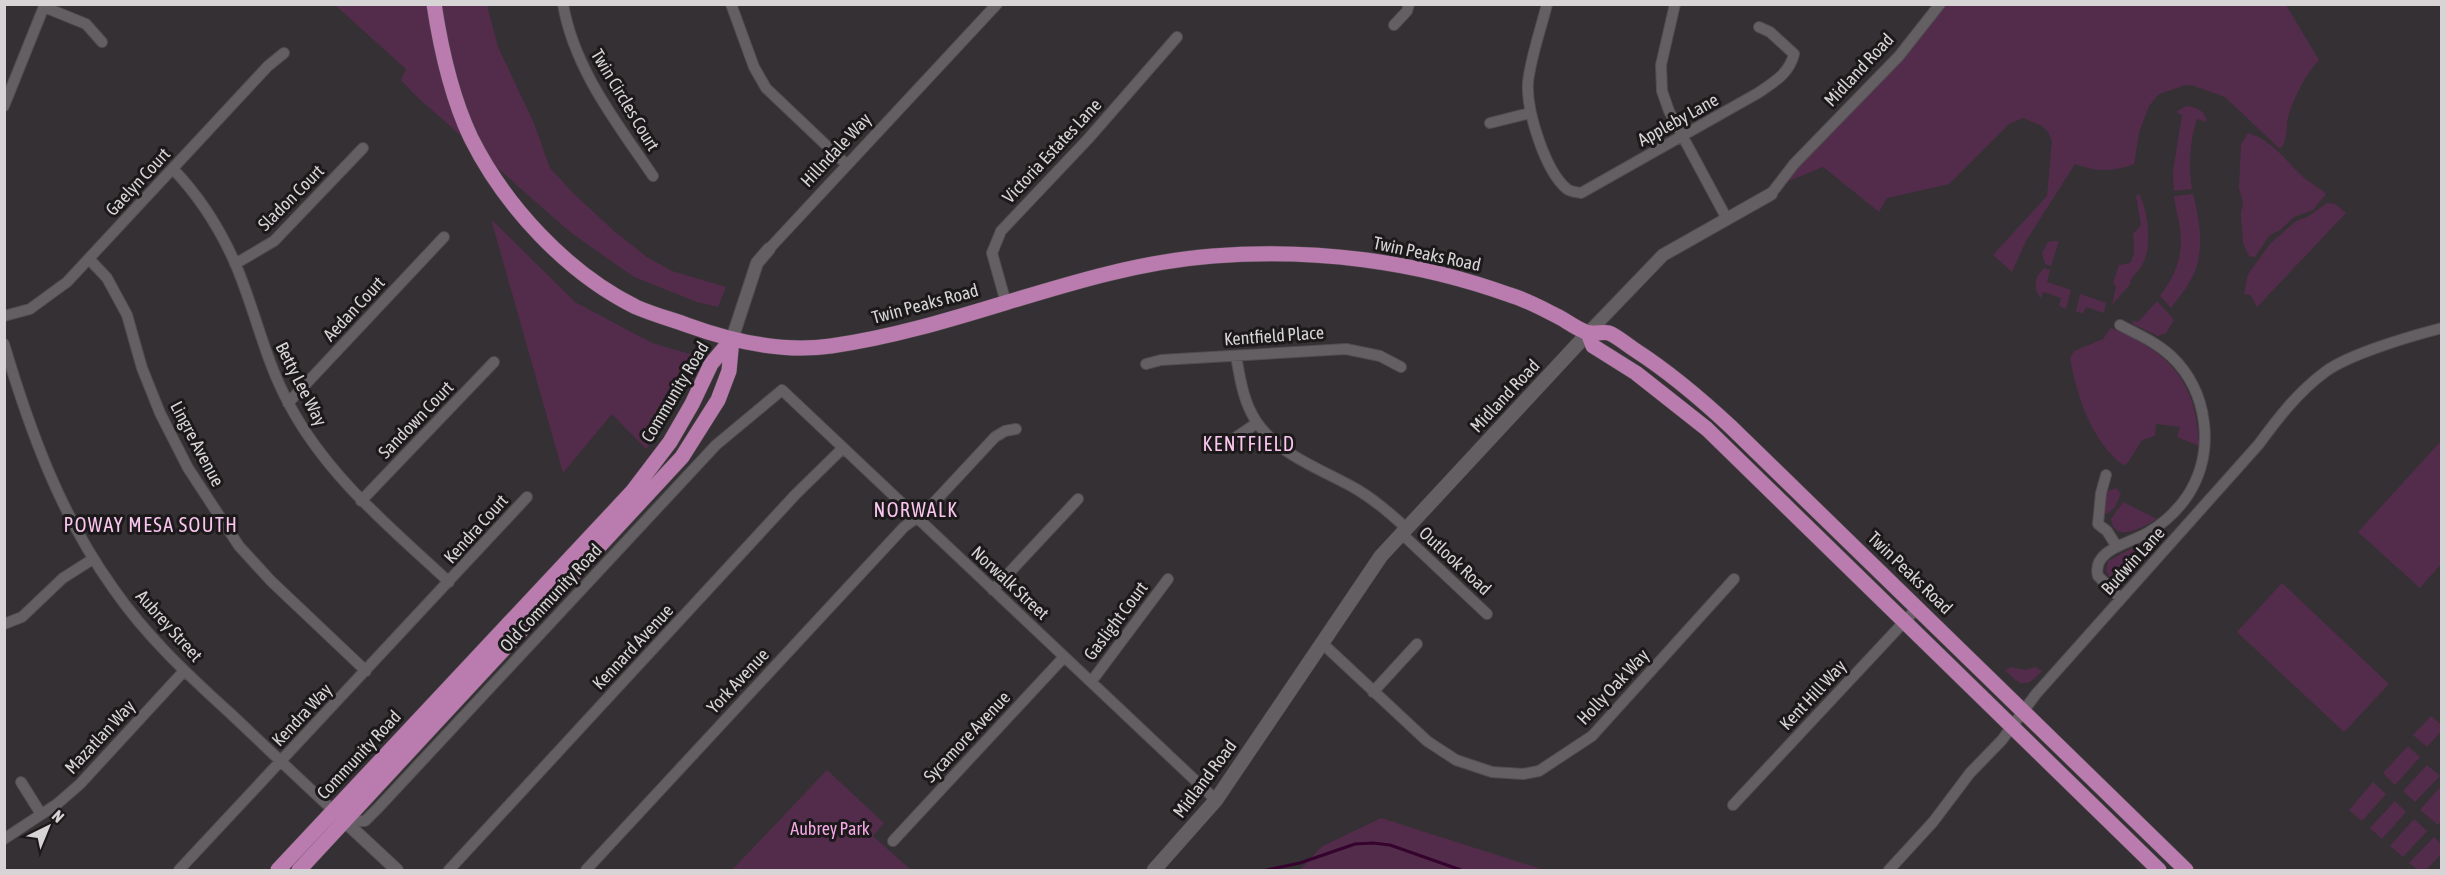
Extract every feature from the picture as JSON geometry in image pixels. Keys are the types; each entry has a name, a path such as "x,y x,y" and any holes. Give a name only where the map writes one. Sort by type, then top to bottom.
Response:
{"main road":[{"name":"Twin Peaks Road","path":"434,4 440,43 454,94 471,138 506,195 558,253 597,282 636,307 710,334 797,347 828,347 892,334 1006,303 1086,278 1133,267 1213,256 1292,254 1344,257 1394,265 1474,283 1514,296 1588,333 1609,334 1663,369 1698,397 1918,607 2186,870"},
{"name":"Twin Peaks Road","path":"1588,333 1593,346 1636,373 1707,429 2159,870"},
{"name":"Midland Road","path":"1154,870 1216,800 1377,561 1403,530 1588,333"},
{"name":"Community Road","path":"299,870 339,816 632,492 670,442 711,364 732,339"},
{"name":"Community Road","path":"278,870 339,816"}],"street":[{"name":"Twin Circles Court","path":"562,4 575,47 588,75 609,112 653,176"},
{"path":"731,4 754,67 766,88 847,165"},
{"name":"Hillndale Way","path":"732,339 757,263 997,4"},
{"path":"1394,25 1407,11 1409,4"},
{"path":"1490,123 1530,113 1528,82 1547,4"},
{"path":"1676,4 1661,65 1662,91 1669,111 1727,219"},
{"name":"Midland Road","path":"1588,333 1664,255 1771,194 1794,164 1899,57 1940,4"},
{"path":"6,100 44,6 86,24 102,42"},
{"name":"Appleby Lane","path":"1530,113 1536,134 1549,162 1569,191 1581,193 1758,93 1782,77 1791,65 1794,54 1770,32 1759,27"},
{"name":"Victoria Estates Lane","path":"1006,303 992,253 1001,231 1088,139 1177,37"},
{"name":"Gaelyn Court","path":"4,316 30,309 67,282 268,66 284,53"},
{"name":"Sladon Court","path":"235,264 274,241 363,148"},
{"name":"Betty Lee Way","path":"172,169 184,181 209,215 235,264 263,346 288,403 320,452 339,478 361,501 449,582"},
{"name":"Aedan Court","path":"288,403 444,237"},
{"name":"Lingre Avenue","path":"89,259 107,278 128,315 142,368 188,468 239,546 271,581 366,671"},
{"path":"2120,325 2164,350 2188,377 2200,405 2205,444 2196,480 2187,497 2174,513 2147,533 2104,555 2097,566 2101,582 2121,599"},
{"name":"Budwin Lane","path":"1889,870 1929,826 1970,773 2002,740 2023,710 2259,444 2281,414 2324,373 2347,360 2442,328"},
{"name":"Aubrey Street","path":"4,344 37,447 68,515 114,590 155,642 184,671 397,870"},
{"name":"Kentfield Place","path":"1146,364 1161,360 1346,349 1380,356 1401,367"},
{"path":"1229,442 1257,423 1242,388 1236,356"},
{"name":"Sandown Court","path":"361,501 494,362"},
{"name":"Old Community Road","path":"339,816 365,820 379,807 716,445 782,390"},
{"name":"Norwalk Street","path":"782,390 1216,800"},
{"name":"Outlook Road","path":"1257,423 1276,443 1293,455 1373,499 1487,614"},
{"name":"York Avenue","path":"586,870 904,527 927,510 995,437 1016,429"},
{"name":"Kennard Avenue","path":"449,870 795,495 843,448"},
{"path":"2106,475 2101,493 2098,524 2107,531 2117,547"},
{"name":"Kendra Court","path":"449,582 527,498"},
{"path":"993,590 1078,499"},
{"path":"4,624 22,617 63,578 93,559"},
{"name":"Gaslight Court","path":"1091,682 1168,579"},
{"name":"Holly Oak Way","path":"1322,643 1427,741 1456,760 1492,772 1523,774 1539,771 1592,736 1734,579"},
{"name":"Kendra Way","path":"179,870 449,582"},
{"name":"Kent Hill Way","path":"1733,806 1918,607"},
{"path":"1373,692 1417,644"},
{"name":"Sycamore Avenue","path":"893,840 1064,657"},
{"name":"Mazatlan Way","path":"4,839 57,804 80,784 184,671"},
{"path":"21,782 41,814"}],"green space":[{"path":"335,5 487,5 498,47 533,121 550,168 613,230 648,258 672,271 726,287 718,307 697,302 634,277 570,232 416,96 401,80 406,69"},
{"path":"1944,5 2286,5 2319,60 2305,79 2295,99 2288,118 2285,141 2280,149 2225,97 2186,85 2159,94 2149,106 2139,133 2134,164 2105,170 2075,164 2026,241 2012,272 1993,255 2047,196 2052,141 2042,126 2023,118 2009,124 1949,184 1887,198 1879,212 1823,167 1784,183"},
{"path":"2186,106 2200,110 2207,122 2197,119 2195,127 2190,163 2192,189 2174,191 2173,172 2182,115 2176,112"},
{"path":"2248,133 2271,145 2303,177 2326,194 2313,210 2294,217 2280,230 2270,235 2255,257 2249,256 2243,243 2241,214 2243,202 2239,188 2241,144"},
{"path":"2139,194 2145,209 2148,227 2146,254 2141,267 2130,281 2131,283 2112,305 2116,287 2113,283 2119,265 2130,263 2132,260 2133,234 2141,225 2136,196"},
{"path":"2193,194 2200,238 2198,261 2188,285 2171,308 2160,296 2174,273 2181,248 2174,196"},
{"path":"2327,203 2335,204 2346,213 2257,307 2251,295 2244,294 2248,274 2270,244 2296,221 2307,217"},
{"path":"491,219 575,302 652,343 700,357 670,417 646,449 612,414 563,473"},
{"path":"2059,241 2051,266 2045,264 2042,253 2048,242"},
{"path":"2044,268 2050,270 2047,282 2071,290 2066,309 2059,306 2061,298 2043,292 2041,298 2038,294 2036,283 2038,275"},
{"path":"2080,294 2106,303 2104,313 2086,307 2083,313 2076,312"},
{"path":"2157,301 2174,320 2166,333 2158,336 2133,324 2132,320 2138,322"},
{"path":"2111,328 2132,337 2149,348 2176,372 2193,404 2199,446 2177,437 2180,427 2156,424 2155,436 2142,440 2127,464 2123,465 2102,444 2081,402 2070,358 2074,351 2103,339"},
{"path":"2441,441 2441,564 2420,588 2358,532"},
{"path":"2116,488 2121,494 2115,507 2106,515 2106,492"},
{"path":"2123,502 2157,519 2131,531 2118,531 2113,527 2111,519"},
{"path":"2149,539 2155,543 2115,585 2106,571 2108,561"},
{"path":"2282,583 2389,684 2344,732 2237,632"},
{"path":"2011,667 2026,670 2035,667 2042,671 2032,680 2023,683 2015,680 2005,670"},
{"path":"2431,716 2441,725 2441,731 2427,747 2413,735"},
{"path":"2408,746 2420,757 2395,785 2383,773"},
{"path":"2427,765 2440,776 2415,802 2403,791"},
{"name":"Aubrey Park","path":"827,770 884,823 873,836 911,870 732,870"},
{"path":"2373,782 2386,794 2362,821 2349,810"},
{"path":"2441,786 2441,821 2438,825 2420,810"},
{"path":"2395,801 2406,812 2382,839 2370,828"},
{"path":"1381,818 1544,870 1300,870 1321,847"},
{"path":"2414,819 2427,831 2403,857 2390,846"},
{"path":"2434,837 2441,844 2441,854 2426,870 2418,870 2409,863"}],"waterway":[{"path":"1266,870 1300,863 1355,844 1373,843 1390,845 1461,870"}],"district":[{"name":"KENTFIELD","path":"1249,444"},
{"name":"NORWALK","path":"916,510"},
{"name":"POWAY MESA SOUTH","path":"151,525"}]}
